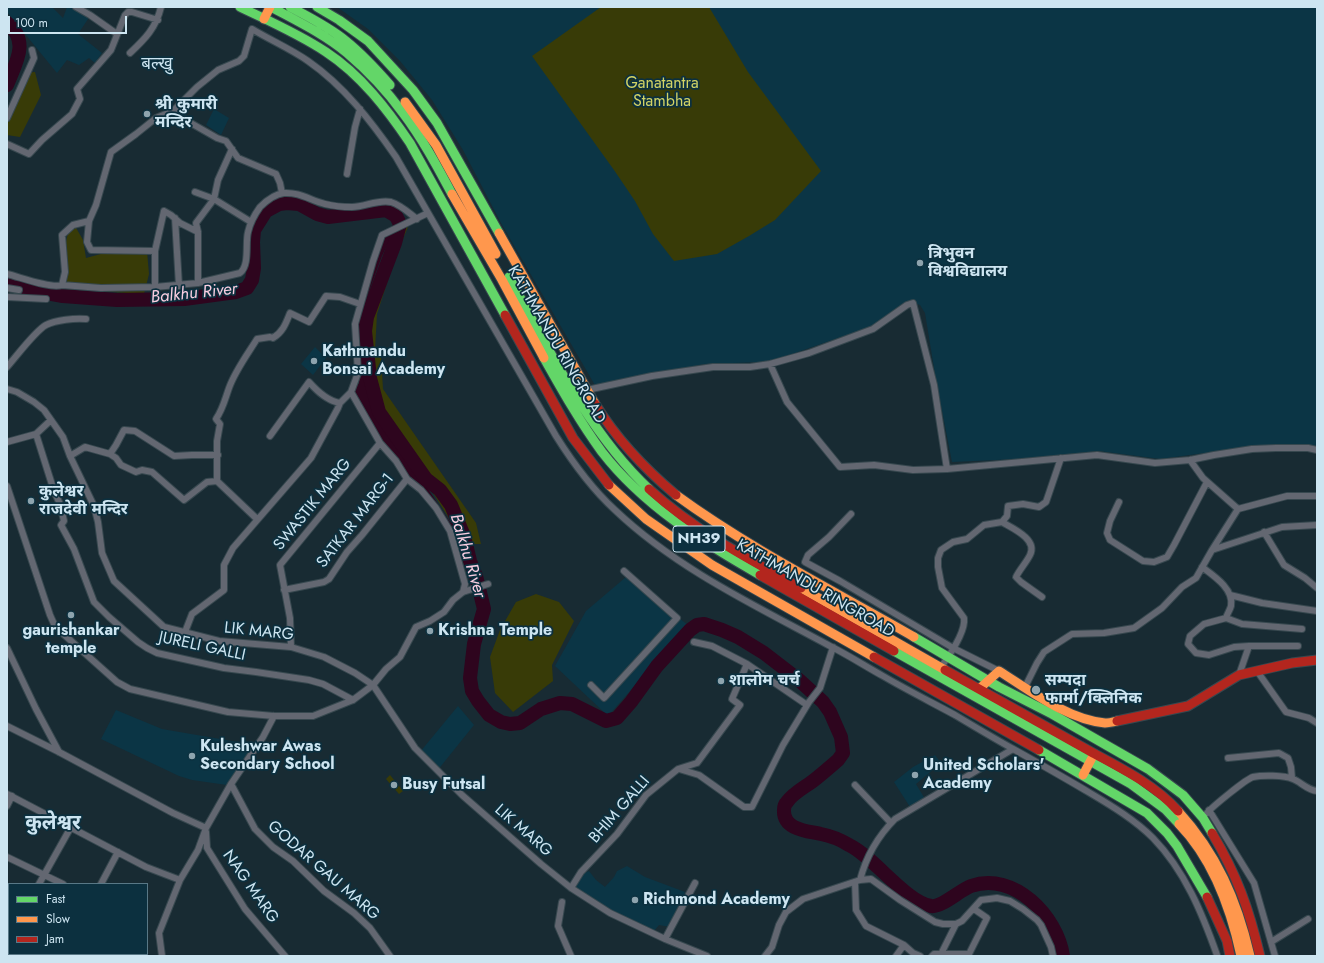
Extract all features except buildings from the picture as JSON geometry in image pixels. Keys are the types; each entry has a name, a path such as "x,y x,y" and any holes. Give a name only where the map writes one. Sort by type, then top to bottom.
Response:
{"main road":[{"path":"240,7 311,42 328,53 361,81 391,116 410,143 570,432 594,467 611,487 646,518 683,546 724,571 1047,754 1147,813 1177,846 1200,882 1213,908 1230,952"},
{"path":"264,19 271,7"},
{"name":"KATHMANDU RINGROAD","path":"271,7 314,30 346,52 378,82 403,112 424,144 502,280 564,394 585,428 603,453 634,487 685,530 730,558 1093,757 1139,780 1162,796 1176,808 1200,836 1215,860 1237,906 1243,942 1250,956"},
{"name":"KATHMANDU RINGROAD","path":"290,7 316,20 346,41 372,65 417,118 436,145 581,403 599,432 637,478 675,511 711,536 763,568 941,667 1093,757"},
{"path":"317,7 339,20 368,42 395,69 420,98 437,124 587,390 602,415 636,458 675,494 701,513 777,559 951,652 988,681 1052,714 1148,769 1183,795 1203,818 1226,856 1242,891 1252,920 1260,956"},
{"path":"979,689 999,671 1080,718 1094,722 1106,723 1188,706 1238,675 1292,662 1317,660"},
{"path":"1083,775 1093,757"},
{"name":"KATHMANDU RINGROAD","path":"1241,956 1243,942"}],"street":[{"path":"76,7 117,34"},
{"path":"130,54 144,41 158,20 161,7"},
{"path":"7,144 29,154 42,140 72,114 80,99 77,90 111,50 125,15 128,12 158,20"},
{"path":"156,251 91,250 87,242 89,221 99,198 111,152 156,118 173,111 196,87 218,70 239,61 244,56 252,29 307,60 343,89 379,132 396,157 556,436 574,464 590,484 634,527 654,544 691,569 955,715 1121,812 1146,831 1155,840 1173,864 1191,892 1204,919 1216,956 1230,952 1243,942 1269,932"},
{"path":"7,118 34,58 32,50"},
{"path":"348,174 355,127 360,109"},
{"path":"173,111 217,138 226,141 238,158 276,174 282,193"},
{"path":"198,283 198,232 196,223 214,199 218,180 232,149"},
{"path":"195,192 214,199 251,222"},
{"path":"7,274 49,285 101,288 179,286 240,273 246,264 248,232 251,222 260,207 272,197 282,193 307,197 326,205 353,207 381,201 391,202 402,207 414,220"},
{"path":"156,287 156,251 164,211 180,223 198,232"},
{"path":"185,632 192,614 224,590 224,565 233,548 311,458 340,403 351,392 358,375 355,324 358,303 382,235 428,214"},
{"path":"175,218 179,286"},
{"path":"62,285 65,272 62,235 73,225 89,221"},
{"path":"19,290 9,288 8,297 46,298"},
{"path":"257,520 217,481 217,441 220,424 216,419 221,412 229,387 257,339 270,337 274,338 277,336 283,331 290,313 309,322 326,296 340,297 358,303"},
{"path":"587,390 652,376 713,367 750,368 770,364 809,353 873,330 907,305 913,303 934,385 948,469"},
{"path":"7,368 27,343 45,326 76,318 86,319"},
{"path":"770,364 787,402 840,467 874,465 913,470 948,469 1097,455 1155,463 1190,460 1252,449 1308,448 1317,450"},
{"path":"270,436 309,382 316,390 328,399 340,403"},
{"name":"LIK MARG","path":"7,390 17,392 44,410 63,437 70,456 94,506 98,522 102,553 114,581 164,627 220,641 292,647 324,657 355,673 373,685 415,748 462,795 541,864 572,888 610,913 665,939 707,956"},
{"path":"351,392 380,443"},
{"path":"7,442 36,434 51,420"},
{"path":"110,454 124,430 135,431 174,456 192,454 218,455"},
{"name":"JURELI GALLI","path":"36,434 54,491 60,504 64,521 61,525 74,549 94,602 138,642 157,653 224,668 309,680 323,684 353,700"},
{"name":"SATKAR MARG-1","path":"284,590 324,582 329,579 347,552 407,479 396,462 380,443"},
{"name":"SWASTIK MARG","path":"292,647 290,618 280,565 380,443"},
{"path":"70,456 85,447 110,454 116,458 121,465 136,472 142,470 152,472 184,500 207,482 217,481"},
{"path":"1002,522 1006,516 1008,506 1023,504 1039,507 1046,502 1062,458"},
{"path":"1190,460 1202,478 1238,509"},
{"path":"407,479 421,490 436,508 450,531 465,584 463,592"},
{"path":"1119,502 1110,520 1107,533 1110,540 1143,561 1154,562 1167,557 1207,482"},
{"path":"7,486 54,624 60,631 117,682 130,689 228,712 274,716 312,716 353,700 373,685 386,669 400,657 416,627 430,621 444,612 453,600 463,592 488,584"},
{"path":"1025,687 1044,652 1072,634 1134,628 1162,608 1182,587 1196,578 1238,509 1287,496 1317,496"},
{"path":"851,514 808,555 805,562 840,581 951,652 999,671"},
{"path":"941,667 951,652 965,624 964,618 942,588 938,567 938,558 941,550 953,542 967,539 984,525 1002,522 1025,535 1031,546 1031,553 1016,577 1042,597"},
{"path":"1212,550 1282,527 1317,525"},
{"path":"1264,532 1284,566 1305,578 1317,588"},
{"path":"1202,567 1223,584 1230,595 1231,606 1226,618"},
{"path":"591,685 604,698 609,689 677,618 624,571"},
{"path":"718,584 724,571"},
{"path":"1230,595 1317,611"},
{"path":"1298,646 1248,646 1209,655 1196,653 1188,644 1190,636 1204,624 1226,618 1242,624 1302,629"},
{"path":"694,642 712,646 747,664 808,704"},
{"path":"1238,675 1248,646"},
{"path":"678,769 699,775 744,808 752,807 783,745 808,704 820,688 833,647"},
{"path":"7,648 36,709 59,752"},
{"name":"BHIM GALLI","path":"572,888 581,872 617,834 646,795 678,769 698,764 740,705 732,699 747,664"},
{"path":"1257,671 1286,712 1308,718 1317,723"},
{"path":"162,956 159,933 180,880 198,850 206,828 231,784 264,737 274,716"},
{"path":"7,726 59,752 173,814 206,828"},
{"path":"920,956 913,953 904,945 866,926 856,910 859,879 871,853 885,829 895,819 1013,749"},
{"path":"1040,764 1047,754"},
{"path":"1228,758 1279,754 1288,758 1292,778"},
{"path":"1203,818 1209,810 1252,777 1278,776 1292,778 1312,791 1317,792"},
{"name":"GODAR GAU MARG","path":"231,784 255,829 273,846 293,861 324,891 354,913 370,928 390,956"},
{"path":"855,785 891,823"},
{"path":"7,806 10,795 146,866 180,880"},
{"path":"1209,810 1254,883 1275,956"},
{"path":"40,883 71,827"},
{"name":"NAG MARG","path":"206,828 207,848 245,909 285,956"},
{"path":"102,883 118,852"},
{"path":"7,857 61,883"},
{"path":"765,956 772,947 779,925 786,912 803,900 859,879 872,879 887,892 935,922 942,924 956,924 962,921 981,900 996,898 1010,901 1023,908 1041,925 1051,947 1052,956"},
{"path":"665,939 695,883"},
{"path":"562,902 558,926 571,956"},
{"path":"932,956 934,954 969,954 987,918 974,909"},
{"path":"1271,942 1308,919"},
{"path":"941,954 956,924"},
{"path":"896,956 904,945"}],"shaded area":[{"path":"7,7 52,7 63,18 67,7 70,7 90,16 78,34 102,53 95,63 89,58 79,65 67,60 57,73 7,12"},
{"name":"त्रिभुवन विश्वविद्यालय","path":"337,7 1317,7 1317,448 1250,447 1160,459 1099,451 1018,459 952,462 925,313 920,305 912,302 873,326 772,361 704,364 596,387 501,223 463,150 432,100 400,61 368,29"},
{"path":"214,109 229,118 221,135 206,125"},
{"name":"Balkhu River","path":"394,230 382,256 361,313 359,325 363,374 374,407 451,524 458,539 429,496 402,468 378,435 357,399 354,390 359,383 352,332 353,319 377,242"},
{"name":"Kathmandu Bonsai Academy","path":"315,347 326,358 313,375 301,364"},
{"path":"626,577 688,625 608,716 555,666 586,611"},
{"path":"458,706 474,725 437,771 420,752"},
{"name":"Kuleshwar Awas Secondary School","path":"116,710 162,729 255,745 227,785 192,780 179,776 101,739"},
{"name":"United Scholars' Academy","path":"935,755 941,763 916,784 925,799 910,807 894,782 913,767"},
{"name":"Richmond Academy","path":"627,866 645,877 685,892 678,912 670,927 659,925 654,931 595,906 572,886 580,875 589,871 596,880 605,887 617,871"}],"green space":[{"name":"Ganatantra Stambha","path":"601,7 709,7 748,72 821,171 775,220 717,254 674,261 653,234 635,201 614,170 532,56"},
{"path":"35,72 41,95 20,137 7,135 7,123 25,73"},
{"path":"75,226 83,240 86,258 112,251 147,251 149,274 144,294 65,289 67,266 66,242 68,233"},
{"path":"408,227 396,255 377,314 375,350 381,357 383,389 476,523 481,544 471,544 461,540 433,493 377,409 363,364 361,326 364,314 396,231"},
{"path":"536,594 559,602 574,621 552,665 553,681 513,712 495,693 490,657 500,630 516,602"},
{"name":"Busy Futsal","path":"390,775 403,791 399,794 386,779"}],"waterway":[{"name":"Balkhu River","path":"7,23 14,30 18,37 19,44 17,60 7,85"},
{"name":"Balkhu River","path":"7,283 63,296 117,300 184,299 236,292 247,288 252,280 254,268 254,230 266,211 279,204 299,204 317,214 328,217 386,210 396,216 400,224 395,243 367,317 365,331 370,378 379,412 426,479 440,490 451,505 464,536 484,609 474,644 470,678 472,691 489,715 501,722 510,724 520,723 541,709 560,703 572,704 606,721 617,718 631,702 657,666 690,630 697,625 704,624 722,630 738,637 764,653 799,680 823,702 830,712 841,737 843,753 838,760 796,793 784,807 785,817 792,826 836,838 846,843 869,859 911,896 921,903 931,906 945,902 971,886 987,883 1003,885 1017,891 1031,900 1043,912 1059,941 1063,956"}],"traffic: fast":[{"path":"240,7 316,45 351,71 383,105 410,143 505,315"},
{"path":"271,7 310,28 347,53 384,89 417,132 452,194"},
{"path":"290,7 312,18 346,41 358,51 390,85"},
{"path":"317,7 339,20 368,41 413,90 437,123 499,233"},
{"path":"509,277 571,389 607,442 627,467 649,489"},
{"path":"544,358 594,441 618,471 655,506 695,536 760,575"},
{"path":"914,637 999,687 1052,714 1148,769 1183,795 1203,818 1212,833"},
{"path":"894,651 1131,784 1165,809 1179,824"},
{"path":"1039,750 1147,813 1167,833 1177,846 1207,897"}],"traffic: slow":[{"path":"264,19 270,7"},
{"path":"405,102 436,145 496,254"},
{"path":"452,194 502,280 544,358"},
{"path":"499,233 595,404"},
{"path":"609,485 646,519 712,565 874,657"},
{"path":"676,495 704,515 763,552 914,637"},
{"path":"801,588 945,670"},
{"path":"979,689 999,671 1049,703 1077,716 1091,721 1105,723 1117,721"},
{"path":"1083,775 1093,756"},
{"path":"1178,811 1204,844 1224,879 1239,916 1250,956"},
{"path":"1179,824 1202,853 1219,886 1232,920 1241,956"}],"traffic: jam":[{"path":"505,315 573,438 609,485"},
{"path":"595,404 603,417 622,441 653,475 676,495"},
{"path":"649,489 666,504 703,531 741,555 801,588"},
{"path":"760,575 894,651"},
{"path":"874,657 1039,750"},
{"path":"1117,721 1188,706 1239,675 1292,663 1317,660"},
{"path":"945,670 1127,772 1160,794 1178,811"},
{"path":"1212,833 1221,848 1247,908 1260,956"},
{"path":"1207,897 1227,941 1230,956"}],"place":[{"name":"श्री कुमारी मन्दिर","path":"147,114"},
{"name":"त्रिभुवन विश्वविद्यालय","path":"920,263"},
{"name":"Kathmandu Bonsai Academy","path":"314,361"},
{"name":"कुलेश्वर राजदेवी मन्दिर","path":"31,501"},
{"name":"gaurishankar temple","path":"71,615"},
{"name":"Krishna Temple","path":"430,631"},
{"name":"शालोम चर्च","path":"721,681"},
{"name":"सम्पदा फार्मा/क्लिनिक","path":"1036,690"},
{"name":"Kuleshwar Awas Secondary School","path":"192,756"},
{"name":"United Scholars' Academy","path":"915,775"},
{"name":"Busy Futsal","path":"394,785"},
{"name":"Richmond Academy","path":"635,900"}],"district":[{"name":"बल्खु","path":"157,65"},
{"name":"कुलेश्वर","path":"53,824"}]}
